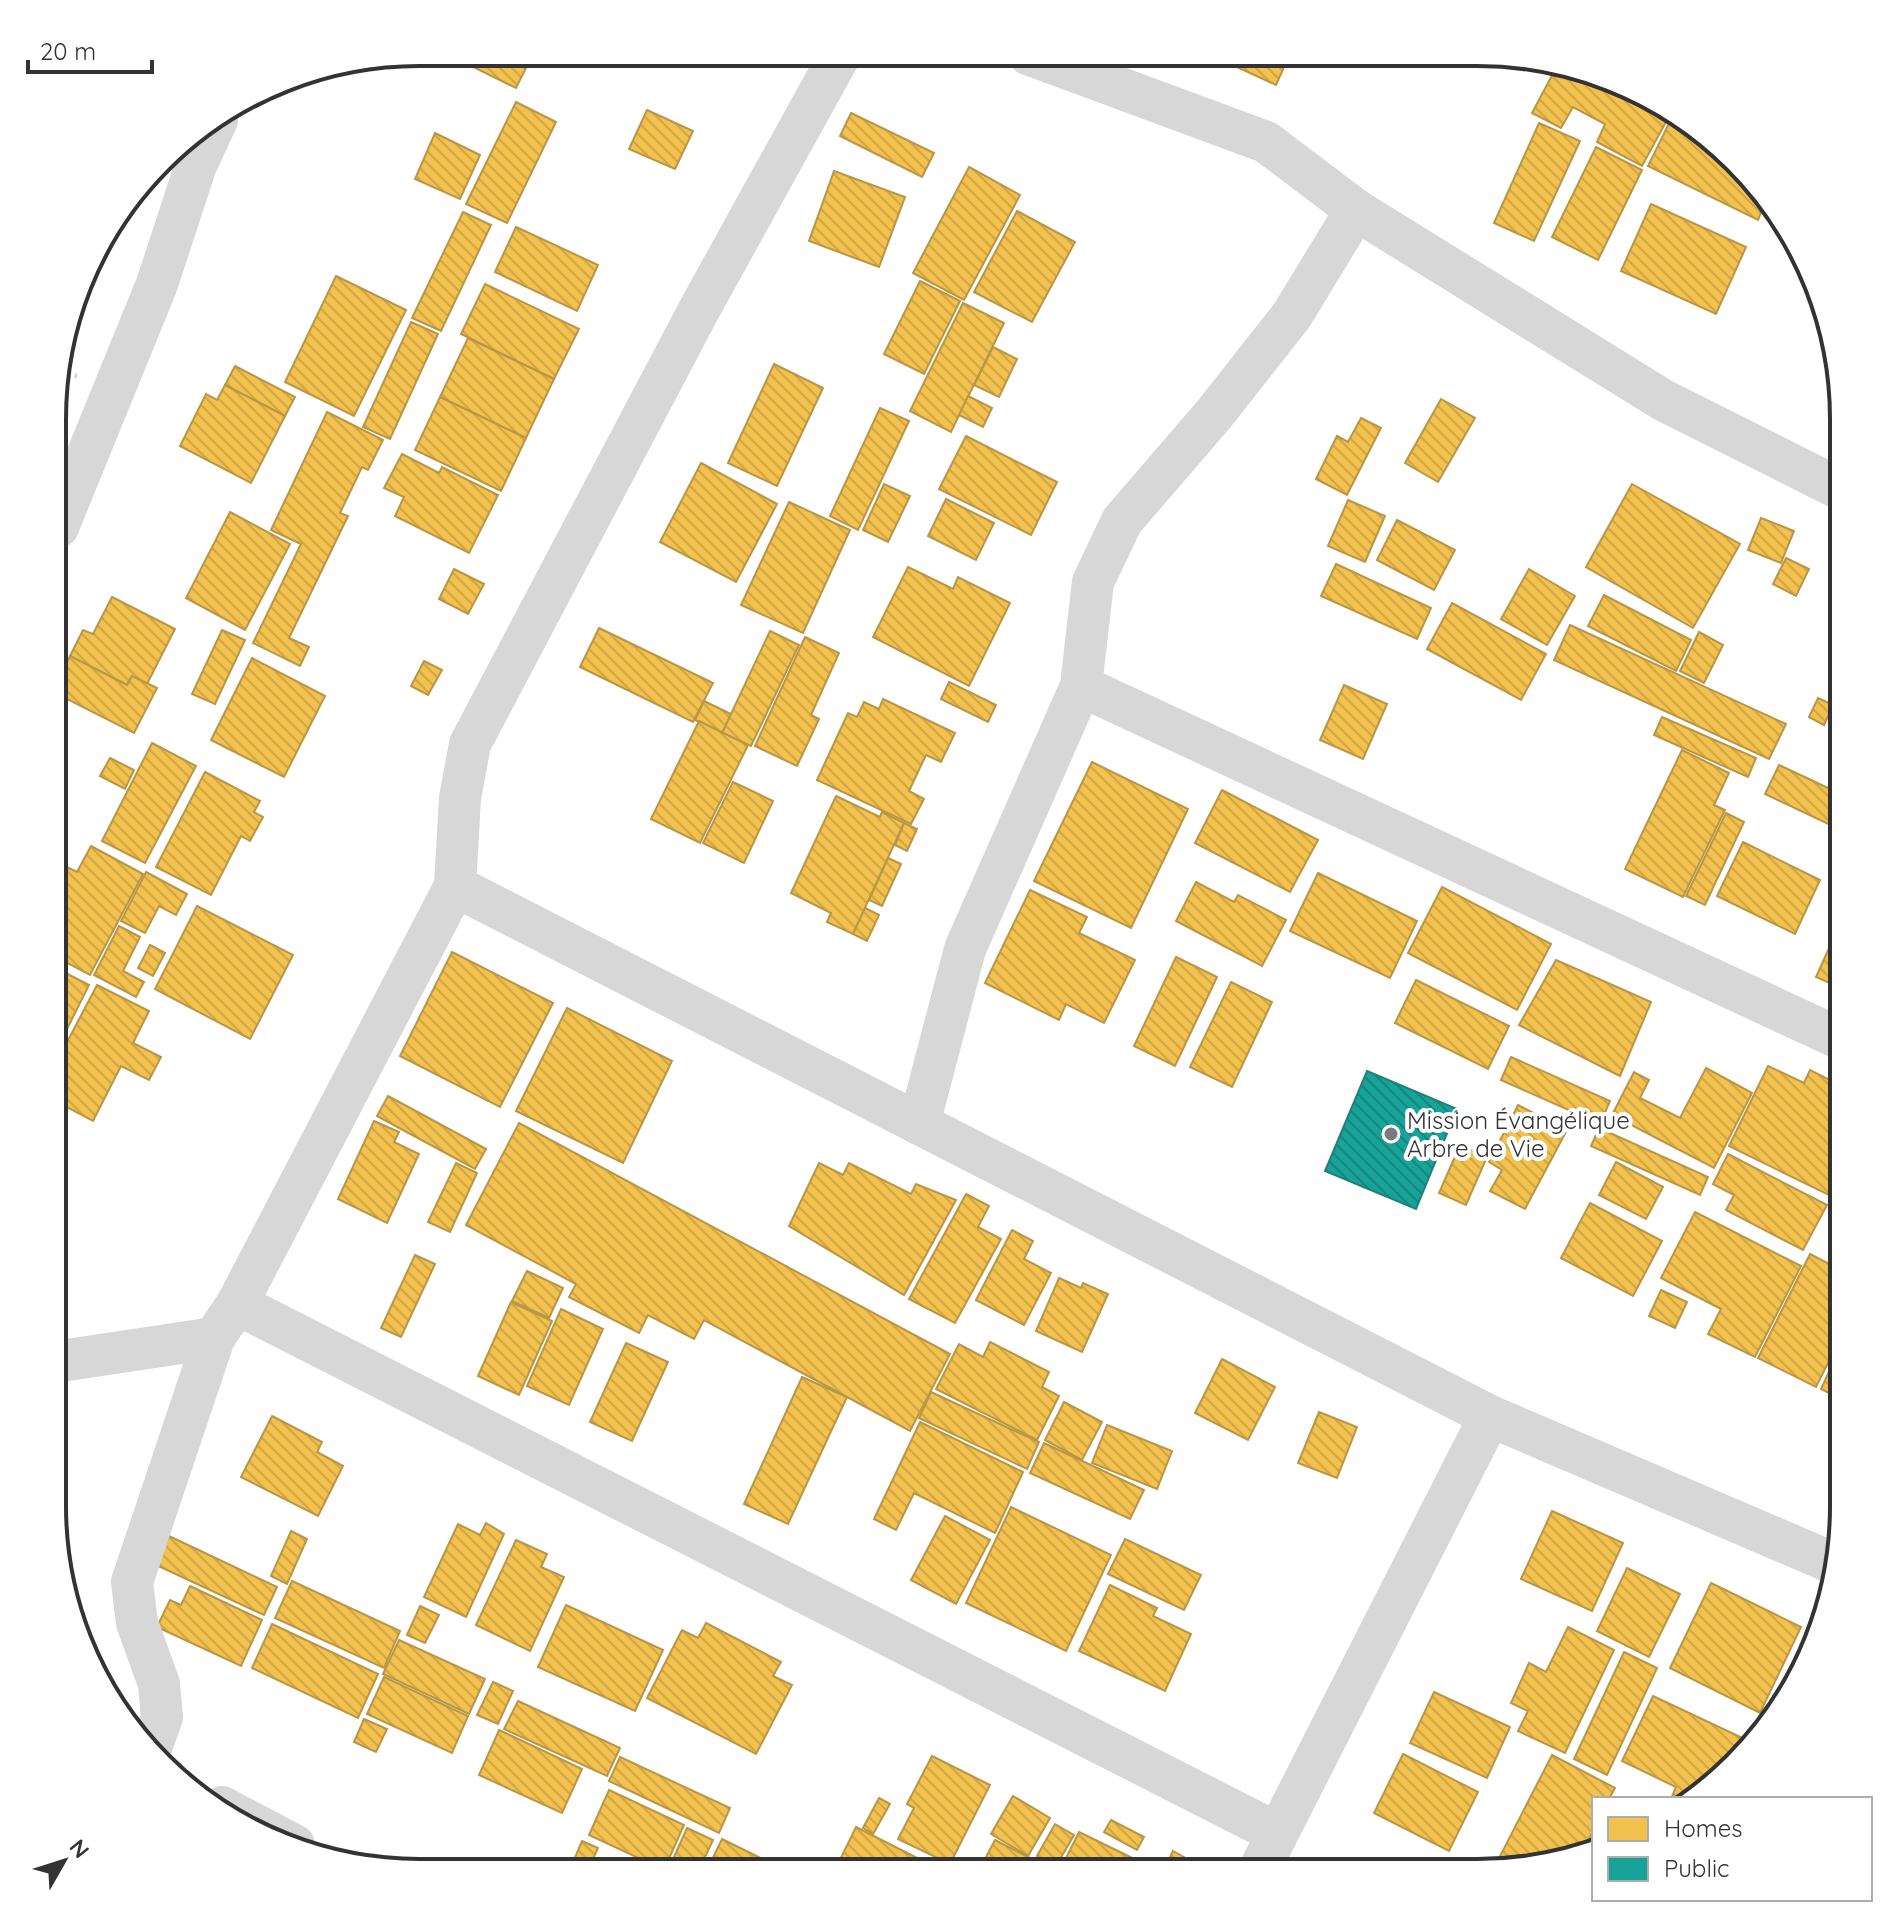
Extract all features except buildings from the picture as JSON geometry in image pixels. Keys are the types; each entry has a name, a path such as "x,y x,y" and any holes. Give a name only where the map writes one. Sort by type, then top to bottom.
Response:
{"street":[{"path":"154,1739 162,1717 159,1684 137,1623 132,1582 214,1338 237,1304 455,886 460,798 470,744 700,308 834,66"},
{"path":"1060,66 1266,142 1356,210 1663,400 1830,484"},
{"path":"66,507 157,284 196,165 210,134"},
{"path":"919,1124 965,949 1081,686 1093,582 1122,521 1215,413 1292,315 1356,210"},
{"path":"1081,686 1830,1034"},
{"path":"455,886 1490,1416 1826,1560"},
{"path":"237,1304 1277,1833"},
{"path":"66,1360 214,1338"},
{"path":"1264,1859 1490,1416"}],"place":[{"name":"Mission Évangélique Arbre de Vie","path":"1391,1134"}]}
